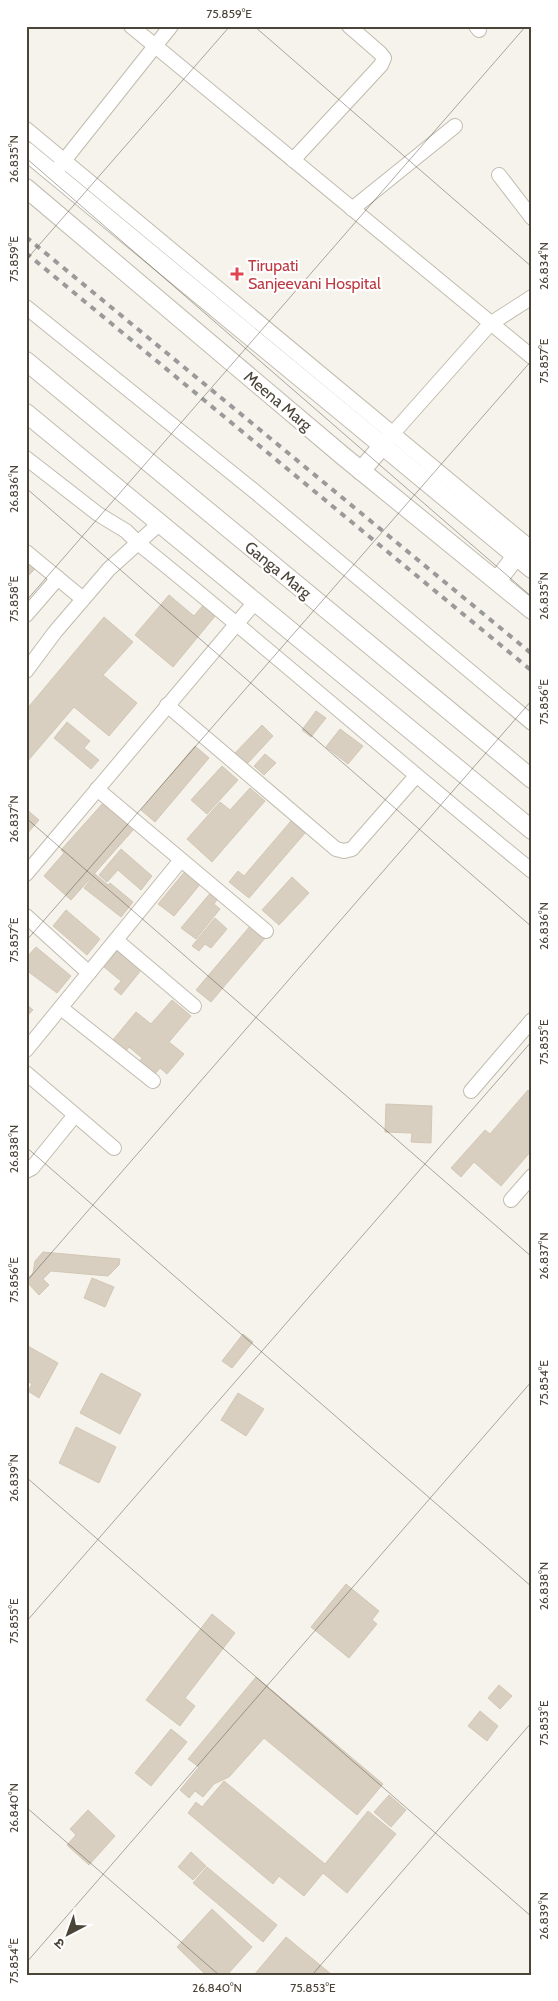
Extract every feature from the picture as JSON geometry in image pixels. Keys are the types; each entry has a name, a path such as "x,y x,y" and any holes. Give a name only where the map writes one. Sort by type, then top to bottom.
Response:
{"street":[{"path":"131,26 532,357"},
{"path":"31,192 59,167 171,26"},
{"path":"293,160 381,65 384,58 380,52 349,26"},
{"path":"352,209 454,126"},
{"path":"26,129 59,167"},
{"name":"Meena Marg","path":"26,151 59,167 387,440 526,546 532,569"},
{"path":"499,175 532,218"},
{"name":"Meena Marg","path":"31,192 361,470 532,610"},
{"path":"361,470 490,324 532,297"},
{"path":"26,307 252,490 532,723"},
{"name":"Ganga Marg","path":"26,361 532,778"},
{"path":"26,413 532,830"},
{"path":"26,458 98,514 126,531 138,543 237,622 416,776 532,871"},
{"path":"26,671 55,632 109,569 160,523"},
{"path":"496,581 526,546"},
{"path":"26,552 83,600"},
{"path":"26,615 58,578"},
{"path":"26,874 255,602"},
{"path":"167,705 336,848 344,851 352,849 416,776"},
{"path":"97,789 266,931"},
{"path":"26,1050 181,860"},
{"path":"26,916 89,973"},
{"path":"116,940 194,1006"},
{"path":"61,1008 153,1081"},
{"path":"471,1091 532,1020"},
{"path":"26,1072 114,1148"},
{"path":"26,1170 32,1168 75,1115"},
{"path":"511,1200 532,1176"}],"building":[{"path":"26,559 36,568 26,578"},
{"path":"169,595 194,616 204,604 216,615 173,667 135,635"},
{"path":"104,617 133,642 103,675 137,703 109,736 74,707 26,763 26,710"},
{"path":"316,711 326,718 311,737 302,730"},
{"path":"67,722 90,741 84,748 99,760 91,769 54,738"},
{"path":"262,725 273,736 247,764 235,753"},
{"path":"340,729 363,746 348,764 326,747"},
{"path":"195,746 209,758 155,822 141,810"},
{"path":"265,754 276,763 264,775 254,766"},
{"path":"222,766 238,780 207,814 191,800"},
{"path":"250,788 265,801 212,862 187,839 220,802 230,810"},
{"path":"104,802 134,829 71,900 44,876 64,853 61,850"},
{"path":"26,809 39,820 26,835"},
{"path":"291,821 305,833 249,898 229,882 238,871 244,876"},
{"path":"121,849 152,876 141,890 118,870 107,882 99,875"},
{"path":"187,869 202,882 174,916 158,904"},
{"path":"95,874 108,885 110,883 133,902 121,917 84,888"},
{"path":"292,877 309,893 279,925 262,910"},
{"path":"212,891 219,897 214,904 220,909 196,939 181,928"},
{"path":"66,910 100,939 87,955 53,926"},
{"path":"215,918 227,929 211,948 205,944 199,951 192,946"},
{"path":"251,925 266,937 211,1002 196,990"},
{"path":"36,947 71,976 57,993 26,970 26,958"},
{"path":"118,950 142,969 121,995 114,989 121,981 104,967"},
{"path":"172,1000 191,1016 169,1042 184,1054 167,1074 160,1068 154,1075 139,1062 142,1058 129,1047 125,1052 112,1041 136,1012 151,1024"},
{"path":"26,1004 33,1010 26,1017"},
{"path":"528,1090 532,1093 532,1150 501,1186 474,1162 461,1177 451,1168 485,1130 490,1134"},
{"path":"386,1104 432,1106 431,1143 411,1142 412,1133 385,1132"},
{"path":"43,1252 120,1259 119,1265 108,1276 51,1271 43,1279 49,1285 39,1295 26,1281 33,1273 35,1261"},
{"path":"92,1278 114,1287 105,1307 84,1298"},
{"path":"243,1334 253,1342 232,1368 222,1361"},
{"path":"26,1345 58,1363 39,1398 28,1391 32,1384 26,1380"},
{"path":"101,1373 141,1394 120,1434 80,1413"},
{"path":"238,1393 264,1409 246,1436 221,1420"},
{"path":"76,1427 116,1447 99,1483 59,1463"},
{"path":"346,1584 379,1611 372,1620 377,1624 349,1658 311,1627"},
{"path":"212,1614 235,1633 185,1698 195,1706 180,1726 146,1700"},
{"path":"256,1677 383,1784 357,1815 264,1738 229,1777 214,1784 203,1797 195,1791 189,1798 180,1790 199,1767 188,1759"},
{"path":"499,1685 512,1696 500,1709 488,1698"},
{"path":"480,1711 498,1726 487,1741 468,1726"},
{"path":"171,1729 187,1742 151,1786 135,1773"},
{"path":"224,1781 325,1864 368,1811 396,1834 347,1893 323,1873 304,1896 279,1876 273,1884 188,1813 196,1802 202,1807"},
{"path":"389,1795 406,1810 391,1827 374,1812"},
{"path":"88,1810 115,1836 89,1865 67,1845 76,1835 70,1829"},
{"path":"191,1852 206,1866 193,1880 178,1867"},
{"path":"207,1867 277,1925 263,1942 193,1883"},
{"path":"212,1909 252,1947 227,1975 206,1975 177,1947"},
{"path":"286,1937 331,1974 254,1975"}],"railway":[{"path":"26,237 532,654"},
{"path":"26,253 532,671"}],"place":[{"name":"Tirupati Sanjeevani Hospital","path":"237,274"}]}
